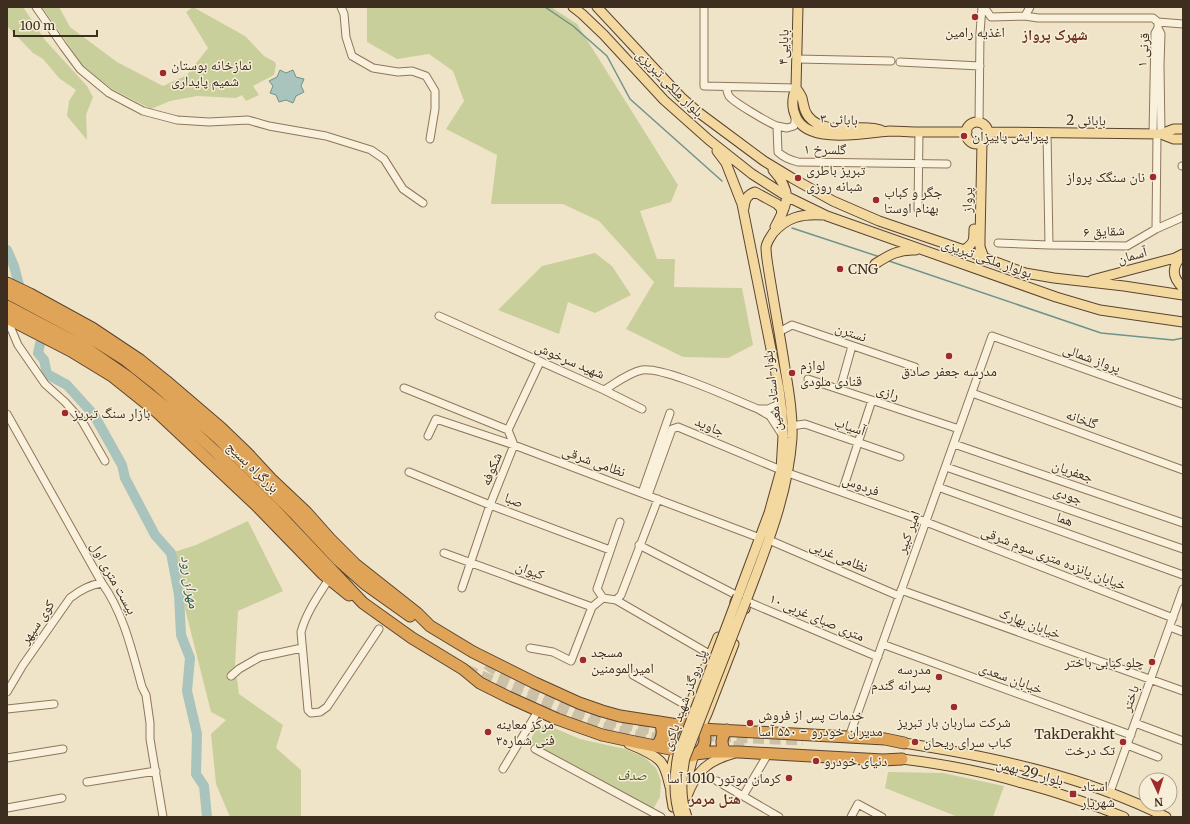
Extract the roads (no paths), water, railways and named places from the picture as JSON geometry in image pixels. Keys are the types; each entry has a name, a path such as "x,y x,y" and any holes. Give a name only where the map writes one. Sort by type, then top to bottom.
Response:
{"highway":[{"path":"7,283 92,328 140,360 166,381 221,428 356,564 417,612 430,626 473,652 579,703 620,716 679,725"},
{"name":"بزرگراه بسیج","path":"7,293 89,337 147,377 218,438 294,513 343,565 365,584 390,602 410,616 430,626"},
{"name":"بزرگراه بسیج","path":"7,306 83,346 128,377 179,418 275,510 364,603 412,638 463,670 480,683 508,698 538,711 588,731 675,750"},
{"path":"7,318 71,351 112,376 157,412 251,499 323,574 349,595 364,603"},
{"path":"656,746 661,739 663,731 660,722"},
{"path":"695,754 704,743 701,728 696,724 690,723 679,725 674,729 672,734 672,745 675,750 685,755 740,752 883,760 902,759"},
{"path":"701,728 885,739 904,743"},
{"path":"726,752 722,745 722,737 727,730"}],"main road":[{"name":"بلوار ملکى تبریزى","path":"573,7 604,35 664,100 709,140 752,174 788,197"},
{"name":"بلوار ملکى تبریزى","path":"597,7 681,97 698,112 765,162"},
{"name":"بابایی۴","path":"796,88 798,7"},
{"path":"795,116 793,110 793,95 796,88"},
{"name":"بابائی ۳","path":"796,88 802,98 803,108 808,116 814,122 822,126 837,128 868,128 890,131 967,132"},
{"name":"بابائی ۳","path":"795,116 798,122 805,128 815,133 851,135 890,131"},
{"path":"979,123 985,126 988,132 987,138 979,143 973,143 968,138 968,128 972,124 979,123"},
{"path":"1157,134 1174,129 1183,129"},
{"name":"بابائی 2","path":"988,132 1157,134"},
{"path":"1157,134 1174,139 1183,139"},
{"name":"بلوار استاد معین","path":"709,140 726,163 744,212 780,397 784,471"},
{"name":"پرواز","path":"964,250 974,240 979,143"},
{"name":"پرواز","path":"979,143 980,247 984,258"},
{"name":"بولوار ملکی تبریزی","path":"765,162 833,201 879,221 964,250 1025,273 1183,295"},
{"path":"765,162 779,176 786,190 786,203 782,214 768,240"},
{"path":"744,212 745,200 749,194 756,192 777,204 781,208 782,214"},
{"name":"بولوار ملکی تبریزی","path":"788,197 827,216 1056,297 1100,310 1183,322"},
{"path":"768,240 779,226 790,219 810,214 827,216"},
{"name":"بلوار استاد معین","path":"742,598 765,539 769,514 784,471 792,437 791,403 768,266 766,247 768,240"},
{"path":"875,264 892,253 915,250 925,251"},
{"path":"1183,254 1176,263 1174,274 1183,288"},
{"name":"آسمان","path":"1088,281 1175,258 1183,254"},
{"path":"679,725 689,707 729,611 742,598"},
{"path":"701,728 727,663 743,617 742,598"},
{"name":"پل روگذر شهید باکری","path":"680,817 675,793 678,756 742,598"},
{"name":"پل روگذر شهید باکری","path":"688,817 682,793 685,758 742,598"},
{"path":"615,738 646,752 660,761 666,772 676,817"},
{"name":"بلوار 29 بهمن","path":"904,743 991,758 1044,771 1110,792 1166,817"},
{"path":"670,787 675,750"},
{"path":"687,796 692,783 698,774 709,764 722,757 740,752"},
{"path":"688,817 687,796 689,772 695,754"},
{"name":"بلوار 29 بهمن","path":"902,759 960,768 1021,782 1081,801 1124,817"}],"street":[{"path":"36,7 62,46 80,69 109,93 143,111 177,120 209,122 248,120 269,126 326,136 370,150 384,159 403,189 423,203"},
{"path":"341,7 344,14 346,37 352,56 373,68 398,72 412,71 426,76 434,91 435,109 430,139"},
{"path":"704,7 704,86 796,88"},
{"path":"983,7 991,17"},
{"path":"979,123 980,33 983,7"},
{"path":"1025,16 1030,7"},
{"path":"980,33 984,22 991,17 1025,16 1038,18 1153,18 1158,25 1183,24"},
{"name":"قرنی ۱","path":"1156,229 1157,134 1161,34 1158,25"},
{"path":"797,59 890,61"},
{"path":"900,62 980,66"},
{"path":"726,86 729,96 769,123 787,128 794,126 795,116"},
{"name":"گلسرخ ۱","path":"777,126 778,152 782,156 798,162 919,164"},
{"path":"918,209 919,132"},
{"path":"1047,133 1049,245"},
{"path":"919,164 947,164"},
{"name":"شقایق ۶","path":"998,243 1127,246 1156,229 1183,217"},
{"name":"شهید سرخوش","path":"439,316 604,390 631,373 643,370 661,371 687,380 758,409 770,416 783,436"},
{"path":"7,318 18,345 45,384 65,402 82,421 105,461"},
{"name":"نسترن","path":"779,332 792,325 915,367"},
{"name":"امیر کبیر","path":"849,737 992,336"},
{"name":"پرواز شمالی","path":"992,336 1183,404"},
{"path":"840,389 852,346"},
{"path":"404,388 508,430 540,362"},
{"name":"رازی","path":"808,379 959,429"},
{"path":"604,390 642,409"},
{"name":"گلخانه","path":"972,392 1183,470"},
{"path":"758,409 768,409 777,405 780,397"},
{"path":"842,492 872,400"},
{"path":"645,494 670,413"},
{"name":"بیست متری اول","path":"7,414 102,583 110,593 126,628 142,686 146,695 150,724 150,739 163,817"},
{"name":"نظامی شرقی","path":"428,436 436,418 514,445 765,539"},
{"name":"آسیاب","path":"791,426 805,424 900,457"},
{"name":"جاوید","path":"645,494 672,429 678,427 784,471"},
{"name":"شکوفه","path":"462,588 490,505 514,445 508,430"},
{"name":"جعفریان","path":"954,444 1183,523"},
{"name":"جودی","path":"946,467 1183,549"},
{"name":"فردوس","path":"784,471 926,522"},
{"name":"صبا","path":"409,472 490,505 610,550"},
{"name":"هما","path":"938,487 1183,575"},
{"path":"616,600 621,595 658,499"},
{"path":"620,522 597,589 604,598 616,600 711,655"},
{"name":"خیابان پانزده متری سوم شرقی","path":"926,522 1173,618"},
{"name":"نظامی غربی","path":"765,539 900,593"},
{"path":"639,545 742,598"},
{"name":"کیوان","path":"444,553 592,607"},
{"path":"329,579 303,622 301,632 308,710 311,713 320,712 327,707 379,629"},
{"name":"کوی سپهر","path":"7,692 23,665 70,598 79,591 91,585 102,583"},
{"name":"باختر","path":"1110,792 1183,589"},
{"name":"خیابان بهارک","path":"900,593 1183,691"},
{"path":"530,648 553,652 571,661 592,607 604,598"},
{"name":"۱۰ متری صبای غربی","path":"742,598 878,657"},
{"path":"1170,627 1183,632"},
{"name":"خیابان سعدی","path":"882,644 1131,735"},
{"path":"231,676 239,669 260,657 302,648"},
{"path":"633,675 689,707"},
{"path":"7,709 54,704"},
{"path":"503,769 538,711"},
{"path":"1135,723 1183,741"},
{"path":"1127,745 1158,757"},
{"path":"7,758 64,749"},
{"path":"535,749 661,817"},
{"path":"743,796 768,754"},
{"path":"87,782 156,770"},
{"path":"717,781 779,817"},
{"path":"7,808 62,798"},
{"path":"851,817 858,804 882,817"}],"water":[{"path":"280,70 286,73 293,70 296,77 304,79 301,86 304,92 296,96 293,103 286,100 279,102 276,95 270,93 273,86 269,81 277,77"}],"waterway":[{"path":"545,7 573,26 607,56 630,99 722,181"},
{"path":"792,228 880,257"},
{"name":"مهران رود","path":"7,250 14,266 19,285"},
{"path":"889,261 1101,333 1173,340 1183,338"},
{"name":"مهران رود","path":"40,344 38,353 44,360 47,374 67,385 94,415 122,465 125,478 155,535 171,553 179,595 181,635 190,658 187,691 197,734 196,774 204,786 207,817"}],"tunnel":[{"path":"487,664 495,670 556,702 581,712 616,722 642,728 695,735 803,740"},
{"path":"466,670 563,714 598,726 641,736 662,739 749,747"}],"place":[{"name":"اغذیه رامین","path":"975,17"},
{"name":"نمازخانه بوستان شمیم پایداری","path":"163,73"},
{"name":"پیرایش پاییزان","path":"964,136"},
{"name":"نان سنگک پرواز","path":"1153,177"},
{"name":"تبریز باطری شبانه روزی","path":"798,178"},
{"name":"جگر و کباب بهنام اوستا","path":"876,200"},
{"name":"CNG","path":"840,269"},
{"name":"مدرسه جعفر صادق","path":"949,356"},
{"name":"لوازم قنادی ملودی","path":"792,373"},
{"name":"بازار سنگ تبریز","path":"65,413"},
{"name":"مسجد امیرالمومنین","path":"583,660"},
{"name":"چلو کبابی باختر","path":"1152,662"},
{"name":"مدرسه پسرانه گندم","path":"939,677"},
{"name":"شرکت ساربان بار تبریز","path":"954,707"},
{"name":"خدمات پس از فروش مدیران خودرو - ۵۵۰ آسا","path":"750,723"},
{"name":"مرکز معاینه فنی شماره۳","path":"488,732"},
{"name":"کباب سرای ریحان","path":"915,742"},
{"name":"TakDerakht تک درخت","path":"1123,742"},
{"name":"دنیای خودرو","path":"816,761"},
{"name":"کرمان موتور 1010 آسا","path":"789,778"},
{"name":"استاد شهریار","path":"1073,794"}],"district":[{"name":"شهرک پرواز","path":"1055,35"},
{"name":"هتل مرمر","path":"715,799"}],"park label":[{"name":"صدف","path":"632,775"}]}
